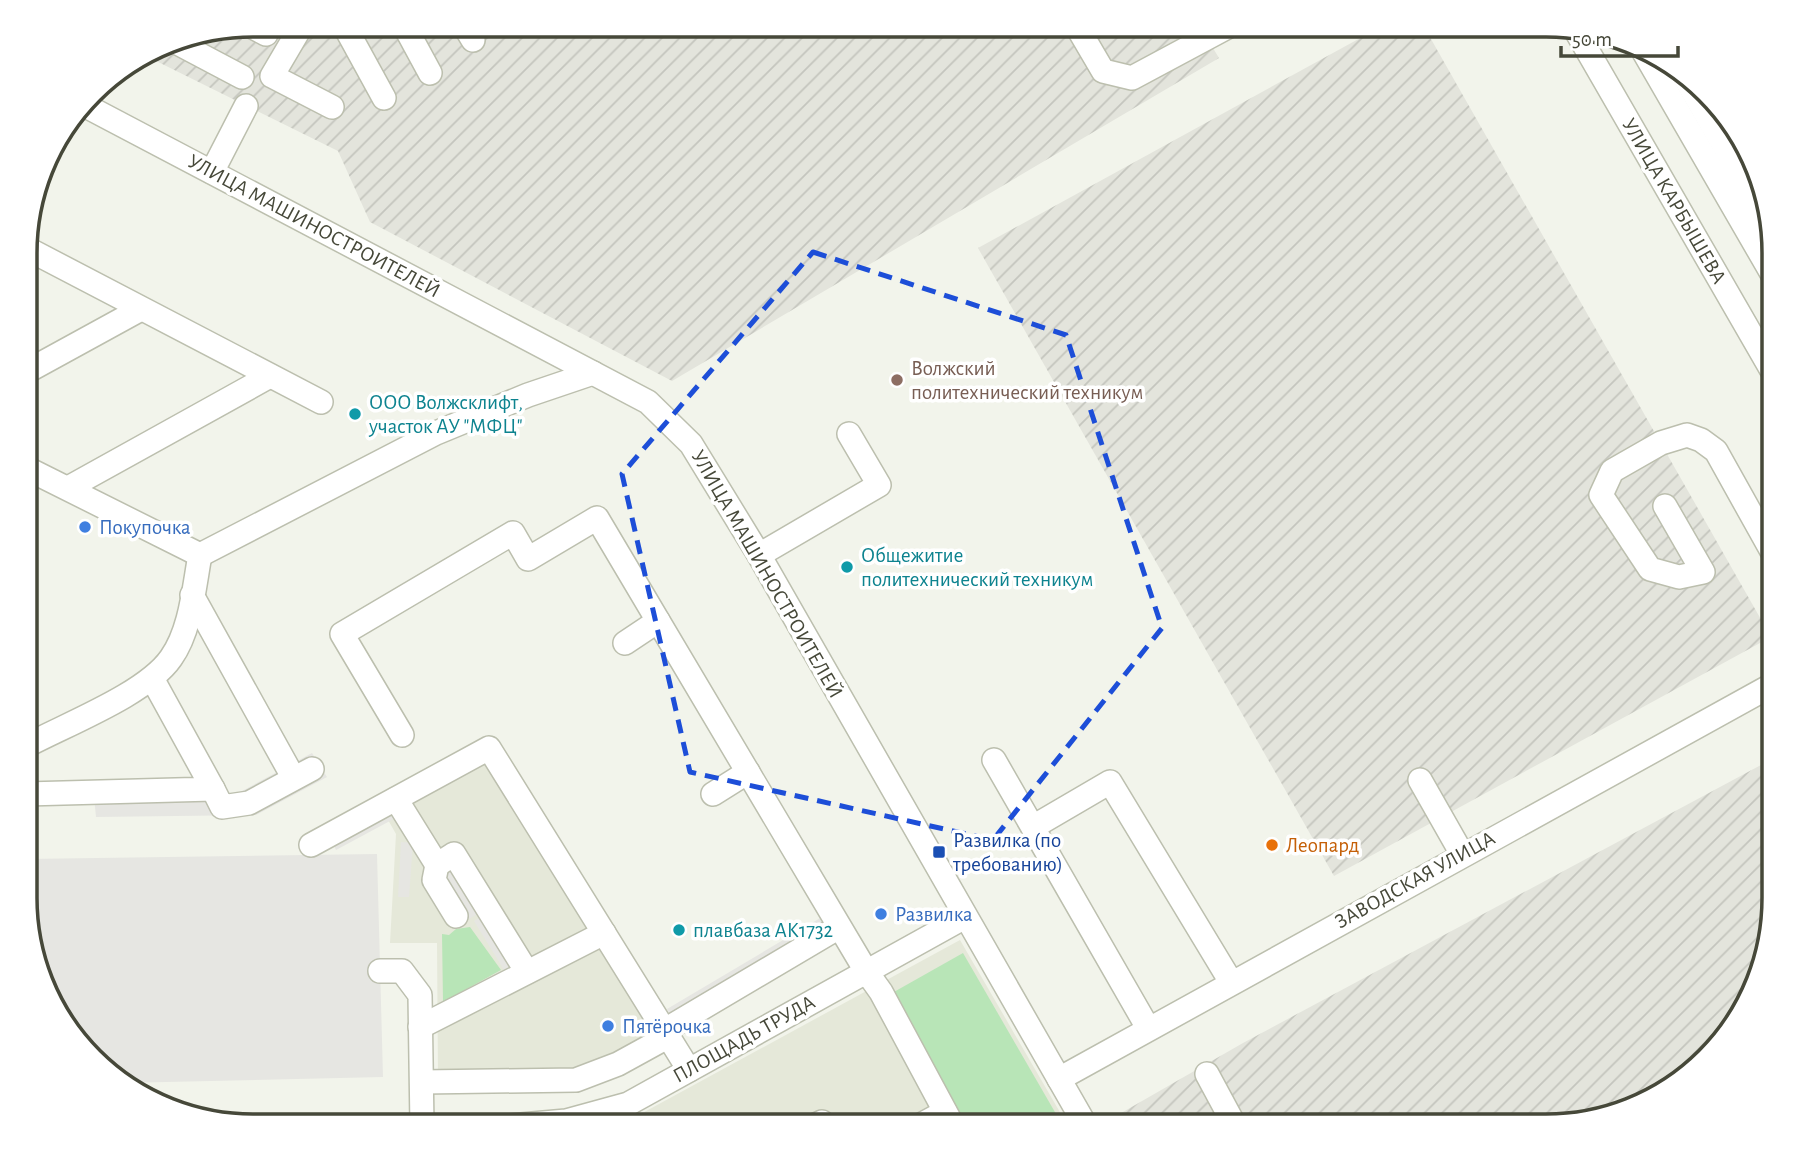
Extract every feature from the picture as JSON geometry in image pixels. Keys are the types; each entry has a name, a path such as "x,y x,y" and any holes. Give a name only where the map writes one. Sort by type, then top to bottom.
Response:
{"street":[{"path":"294,37 272,76 332,107"},
{"path":"351,37 384,98"},
{"path":"411,37 430,73"},
{"path":"1083,37 1103,71 1132,78 1207,37"},
{"name":"УЛИЦА КАРБЫШЕВА","path":"1581,40 1762,353"},
{"path":"186,47 242,77"},
{"path":"1651,64 1762,255"},
{"path":"1696,97 1756,201"},
{"path":"212,172 246,106"},
{"name":"УЛИЦА МАШИНОСТРОИТЕЛЕЙ","path":"92,108 648,402 691,444 759,555 1079,1114"},
{"path":"37,254 321,402"},
{"path":"37,366 141,309"},
{"path":"200,555 436,433 528,395 593,373"},
{"path":"68,488 270,376"},
{"path":"759,555 879,485 849,434"},
{"path":"1665,506 1703,572 1679,577 1650,569 1601,495 1612,471 1661,443 1687,435 1702,440 1716,451 1762,533"},
{"path":"37,473 200,555"},
{"path":"402,735 342,634 513,533 528,559 597,518 839,927 881,992 946,1114"},
{"path":"37,740 153,680 173,656 192,595 200,555"},
{"path":"153,680 222,807 250,803 302,773 192,595"},
{"path":"625,643 658,621"},
{"name":"ЗАВОДСКАЯ УЛИЦА","path":"1059,1079 1762,691"},
{"path":"311,845 489,748 689,1070"},
{"path":"994,760 1148,1028"},
{"path":"713,794 748,772"},
{"path":"1420,780 1462,854"},
{"path":"1032,827 1110,782 1231,982"},
{"path":"37,794 212,789"},
{"path":"396,799 437,865 434,880 456,916"},
{"path":"437,865 454,854 527,972"},
{"name":"ПЛОЩАДЬ ТРУДА","path":"598,1114 628,1104 965,916"},
{"path":"422,1082 576,1080 618,1064 839,927"},
{"path":"420,1027 604,933"},
{"path":"380,971 402,971 420,995 422,1114"},
{"path":"1207,1074 1229,1114"}],"highlighted area":[{"path":"813,252 1066,335 1162,628 993,840 690,772 622,474"}],"shaded area":[{"path":"252,37 1206,37 1219,58 672,381 370,222 338,151 155,60 196,44"},
{"path":"1362,37 1430,37 1762,621 1762,642 1334,876 978,248"},
{"path":"492,736 669,1025 585,1075 438,1075 437,943 390,943 396,834 383,811 406,785"},
{"path":"312,753 327,777 256,815 96,817 94,797 233,796"},
{"path":"1762,764 1762,913 1751,968 1740,994 1709,1041 1689,1061 1654,1085 1603,1107 1561,1114 1119,1114 1243,1043"},
{"path":"395,805 401,815 336,850 331,840"},
{"path":"401,842 413,843 409,897 398,897"},
{"path":"377,854 383,1077 141,1083 133,1078 110,1061 90,1041 53,981 39,927 37,859"},
{"path":"451,868 479,913 469,919 441,873"},
{"path":"484,915 515,964 504,970 474,921"},
{"path":"822,917 828,928 673,1020 667,1009"},
{"path":"960,940 1061,1114 641,1114"}],"green space":[{"path":"470,927 501,970 443,1002 442,934 449,935 456,929"},
{"path":"963,953 1056,1114 952,1114 885,997"}],"place":[{"name":"Волжский политехнический техникум","path":"897,380"},
{"name":"ООО Волжсклифт, участок АУ \"МФЦ\"","path":"355,414"},
{"name":"Покупочка","path":"85,527"},
{"name":"Общежитие политехнический техникум","path":"847,567"},
{"name":"Леопард","path":"1272,845"},
{"name":"Развилка (по требованию)","path":"939,852"},
{"name":"Развилка","path":"881,914"},
{"name":"плавбаза АК1732","path":"679,930"},
{"name":"Пятёрочка","path":"608,1026"}]}
